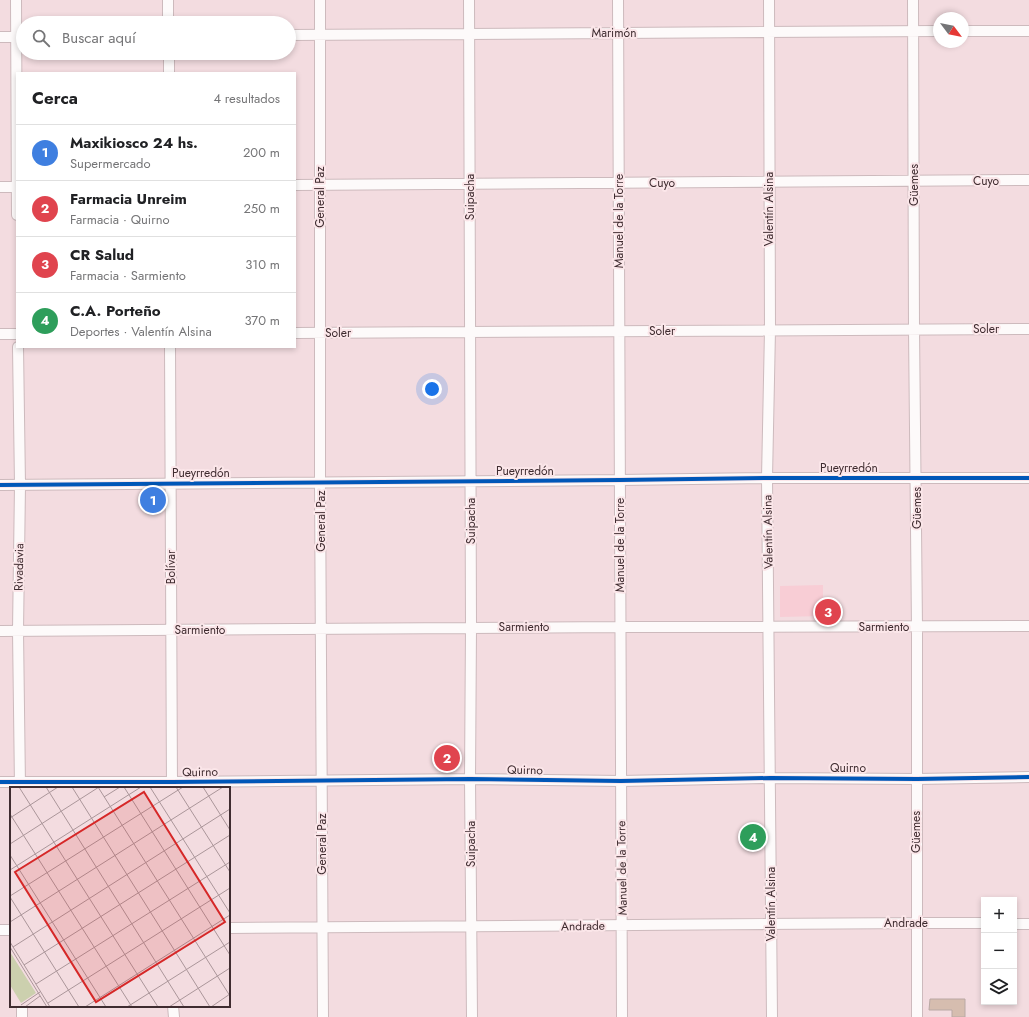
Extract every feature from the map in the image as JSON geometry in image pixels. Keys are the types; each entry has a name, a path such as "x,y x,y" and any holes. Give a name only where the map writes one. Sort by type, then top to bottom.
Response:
{"street":[{"path":"16,0 17,16"},
{"path":"168,0 168,16"},
{"name":"General Paz","path":"320,0 320,482 323,1017"},
{"name":"Suipacha","path":"469,0 472,628 470,779 472,1017"},
{"name":"Manuel de la Torre","path":"618,0 622,1017"},
{"name":"Valentín Alsina","path":"769,0 770,330 767,478 772,1017"},
{"name":"Güemes","path":"913,0 917,626 916,1017"},
{"name":"Marimón","path":"296,35 933,31"},
{"path":"969,31 1029,31"},
{"path":"0,37 16,37"},
{"path":"19,60 19,72"},
{"path":"169,60 169,72"},
{"name":"Cuyo","path":"296,185 1029,180"},
{"path":"0,187 16,187"},
{"name":"Soler","path":"296,333 1029,329"},
{"path":"0,334 16,334"},
{"name":"Rivadavia","path":"18,348 20,485 18,631 20,785"},
{"name":"Bolívar","path":"170,348 172,785"},
{"name":"Pueyrredón","path":"0,485 767,478 1029,478"},
{"name":"Sarmiento","path":"0,631 1029,626"},
{"name":"Quirno","path":"0,782 20,785 172,785 322,780 470,779 621,781 770,778 917,779 1029,776"},
{"name":"Andrade","path":"230,928 323,926 471,927 981,923"},
{"path":"1017,924 1029,924"}],"shaded area":[{"path":"823,585 823,616 780,617 780,586"}],"building":[{"path":"930,999 965,999 965,1017 952,1017 952,1010 929,1010"}],"cycle path":[{"path":"0,485 767,478 1029,478"},
{"path":"0,782 470,779 621,781 770,778 917,779 1029,777"}],"place":[{"name":"Maxikiosco 24 hs.","path":"153,500"},
{"name":"CR Salud","path":"828,612"},
{"name":"Farmacia Unreim","path":"447,758"},
{"name":"C.A. Porteño","path":"753,837"}]}
